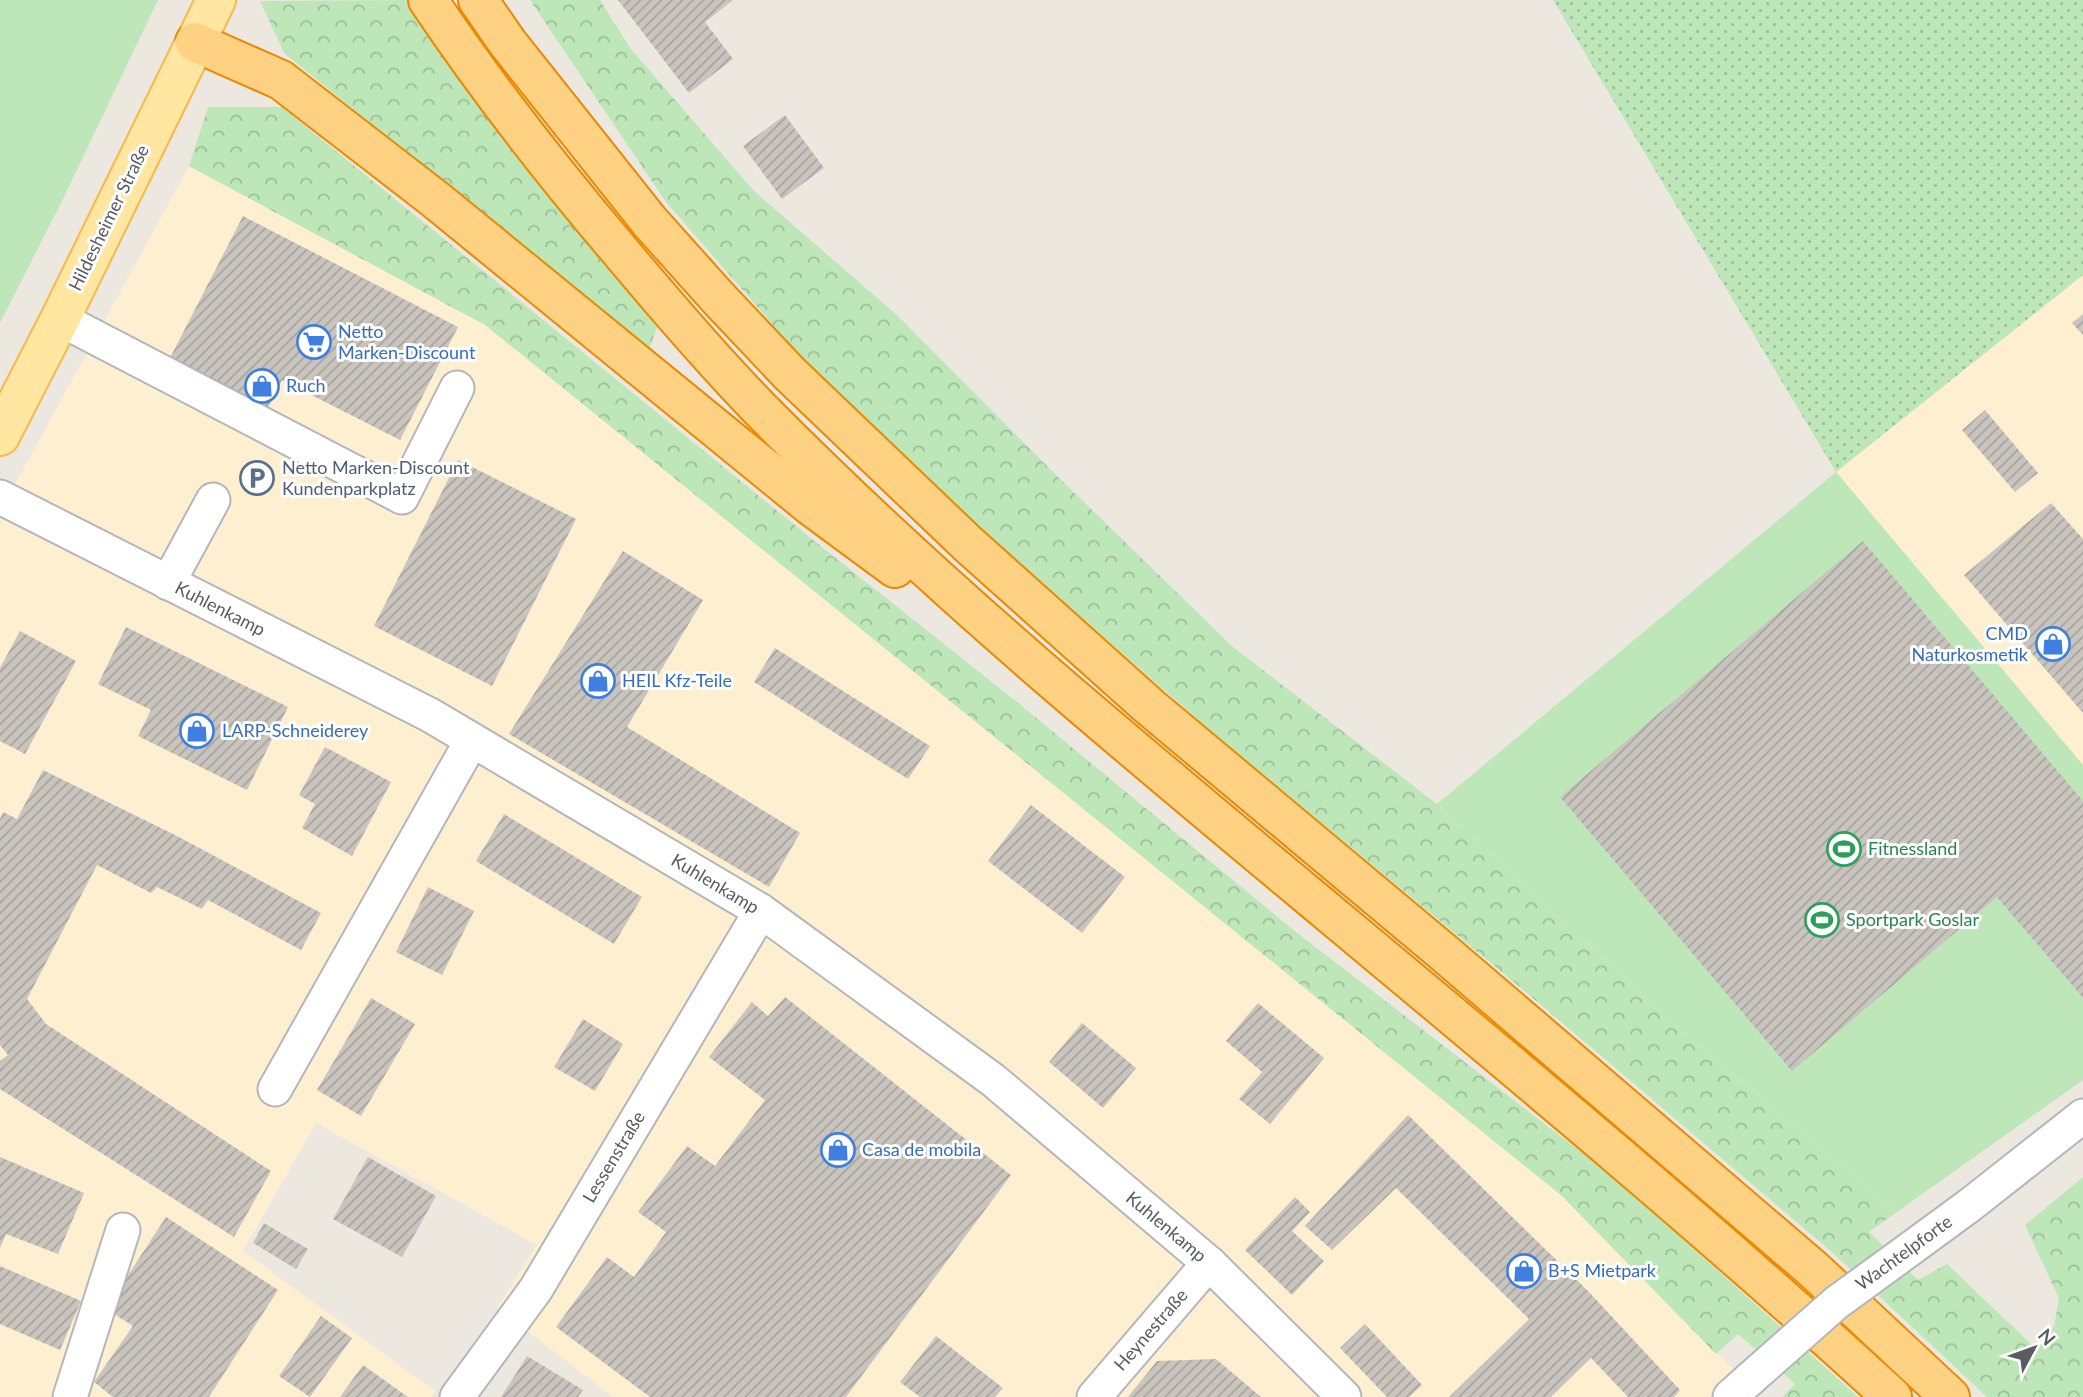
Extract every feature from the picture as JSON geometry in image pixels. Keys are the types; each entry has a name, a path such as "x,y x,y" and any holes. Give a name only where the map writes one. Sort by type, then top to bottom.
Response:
{"highway":[{"path":"428,0 495,96 562,183 684,327 838,486 1016,649 1707,1232 1892,1397"},
{"path":"478,0 507,42 659,232 790,374 958,535 1150,707 1443,951 1814,1270 1951,1397"},
{"path":"195,42 282,80 436,200 811,506 925,589 1016,649"}],"main road":[{"name":"Hildesheimer Straße","path":"0,436 61,319 216,0"}],"street":[{"path":"61,319 402,497 457,388"},
{"name":"Kuhlenkamp","path":"0,497 430,715 761,911 993,1080 1209,1263 1344,1397"},
{"path":"168,583 213,500"},
{"path":"275,1089 472,740"},
{"name":"Lessenstraße","path":"457,1397 536,1289 761,911"},
{"name":"Wachtelpforte","path":"1740,1387 1836,1303 1970,1205 2083,1116"},
{"path":"70,1397 123,1230"},
{"name":"Heynestraße","path":"1094,1397 1209,1263"}],"shaded area":[{"path":"189,166 485,325 1562,1196 1760,1397 613,1397 497,1308 537,1245 316,1123 243,1251 435,1391 431,1397 0,1397 0,512"},
{"path":"2083,275 2083,765 1836,472"}],"green space":[{"path":"0,0 158,0 0,323"},
{"path":"411,0 658,325 649,349 284,53 260,1"},
{"path":"530,0 600,0 630,48 754,191 898,316 1233,647 1437,804 1686,1035 1897,1212 1869,1232 1918,1280 1947,1264 2033,1346 2054,1326 2059,1298 2025,1225 2083,1177 2083,1397 1987,1397 1833,1253 1533,998 1212,732 901,459 787,341 666,202"},
{"path":"1553,0 2083,0 2083,275 1836,472"},
{"path":"208,107 282,107 823,548 1017,702 1291,928 1620,1182 1858,1397 1782,1397 1795,1384 1738,1334 1716,1354 1562,1196 485,325 189,166"},
{"name":"Sportpark Goslar","path":"1836,472 2083,765 2083,1080 1897,1212 1686,1035 1437,804"}],"building":[{"path":"618,0 733,0 705,22 733,59 689,93"},
{"path":"785,115 824,168 782,199 743,146"},
{"name":"Netto Marken-Discount","path":"243,216 458,327 400,440 282,380 268,407 170,358"},
{"path":"2083,314 2083,335 2072,323"},
{"path":"1985,410 2038,473 2015,492 1962,430"},
{"path":"458,460 576,519 492,686 374,626"},
{"name":"CMD Naturkosmetik","path":"2051,503 2083,539 2083,713 1964,575"},
{"name":"Fitnessland","path":"1863,541 2083,801 2083,998 1997,897 1792,1071 1560,797"},
{"name":"HEIL Kfz-Teile","path":"623,551 703,600 627,727 800,833 769,887 509,734"},
{"path":"126,627 288,707 247,790 138,736 151,710 98,684"},
{"path":"20,631 76,661 25,754 0,741 0,668"},
{"path":"775,648 930,746 908,779 754,682"},
{"path":"325,747 391,782 352,856 302,828 315,804 299,795"},
{"path":"43,770 177,836 321,913 301,950 208,900 202,909 157,887 151,893 97,865 27,999 46,1024 271,1171 234,1237 0,1089 0,1061 8,1055 0,1045 0,819 3,812 17,819"},
{"path":"1031,805 1125,877 1082,933 988,861"},
{"path":"504,814 642,897 614,944 476,861"},
{"path":"428,887 474,911 442,975 396,952"},
{"path":"785,997 1011,1175 846,1397 650,1397 556,1327 607,1257 634,1277 666,1232 638,1212 687,1146 715,1166 765,1100 709,1057 752,1002 768,1016"},
{"path":"371,998 415,1024 361,1116 317,1090"},
{"path":"1258,1003 1324,1058 1270,1124 1239,1099 1262,1072 1226,1041"},
{"path":"583,1019 623,1044 595,1091 554,1067"},
{"path":"1082,1023 1136,1068 1103,1108 1049,1062"},
{"name":"B+S Mietpark","path":"1408,1115 1589,1292 1680,1390 1674,1397 1628,1397 1591,1358 1551,1397 1449,1397 1529,1319 1396,1188 1332,1250 1305,1226"},
{"path":"0,1157 84,1193 58,1254 6,1234 0,1248"},
{"path":"368,1157 436,1196 402,1257 333,1219"},
{"path":"1295,1197 1310,1212 1292,1231 1324,1261 1292,1295 1245,1250"},
{"path":"166,1217 278,1290 209,1397 113,1397 94,1382 133,1326 106,1309"},
{"path":"264,1223 308,1249 296,1269 253,1243"},
{"path":"0,1266 81,1301 60,1350 0,1324"},
{"path":"321,1316 352,1338 310,1397 279,1376"},
{"path":"1365,1324 1422,1385 1409,1397 1387,1397 1340,1348"},
{"path":"936,1336 1003,1388 995,1397 920,1397 900,1382"},
{"path":"527,1356 583,1390 578,1397 501,1397"},
{"path":"1216,1359 1261,1397 1128,1397 1157,1361"},
{"path":"363,1365 408,1397 340,1397"}],"place":[{"name":"Netto Marken-Discount","path":"314,342"},
{"name":"Ruch","path":"262,386"},
{"name":"Netto Marken-Discount Kundenparkplatz","path":"257,478"},
{"name":"CMD Naturkosmetik","path":"2053,644"},
{"name":"HEIL Kfz-Teile","path":"598,681"},
{"name":"LARP-Schneiderey","path":"197,731"},
{"name":"Fitnessland","path":"1844,849"},
{"name":"Sportpark Goslar","path":"1822,920"},
{"name":"Casa de mobila","path":"838,1150"},
{"name":"B+S Mietpark","path":"1524,1271"}]}
